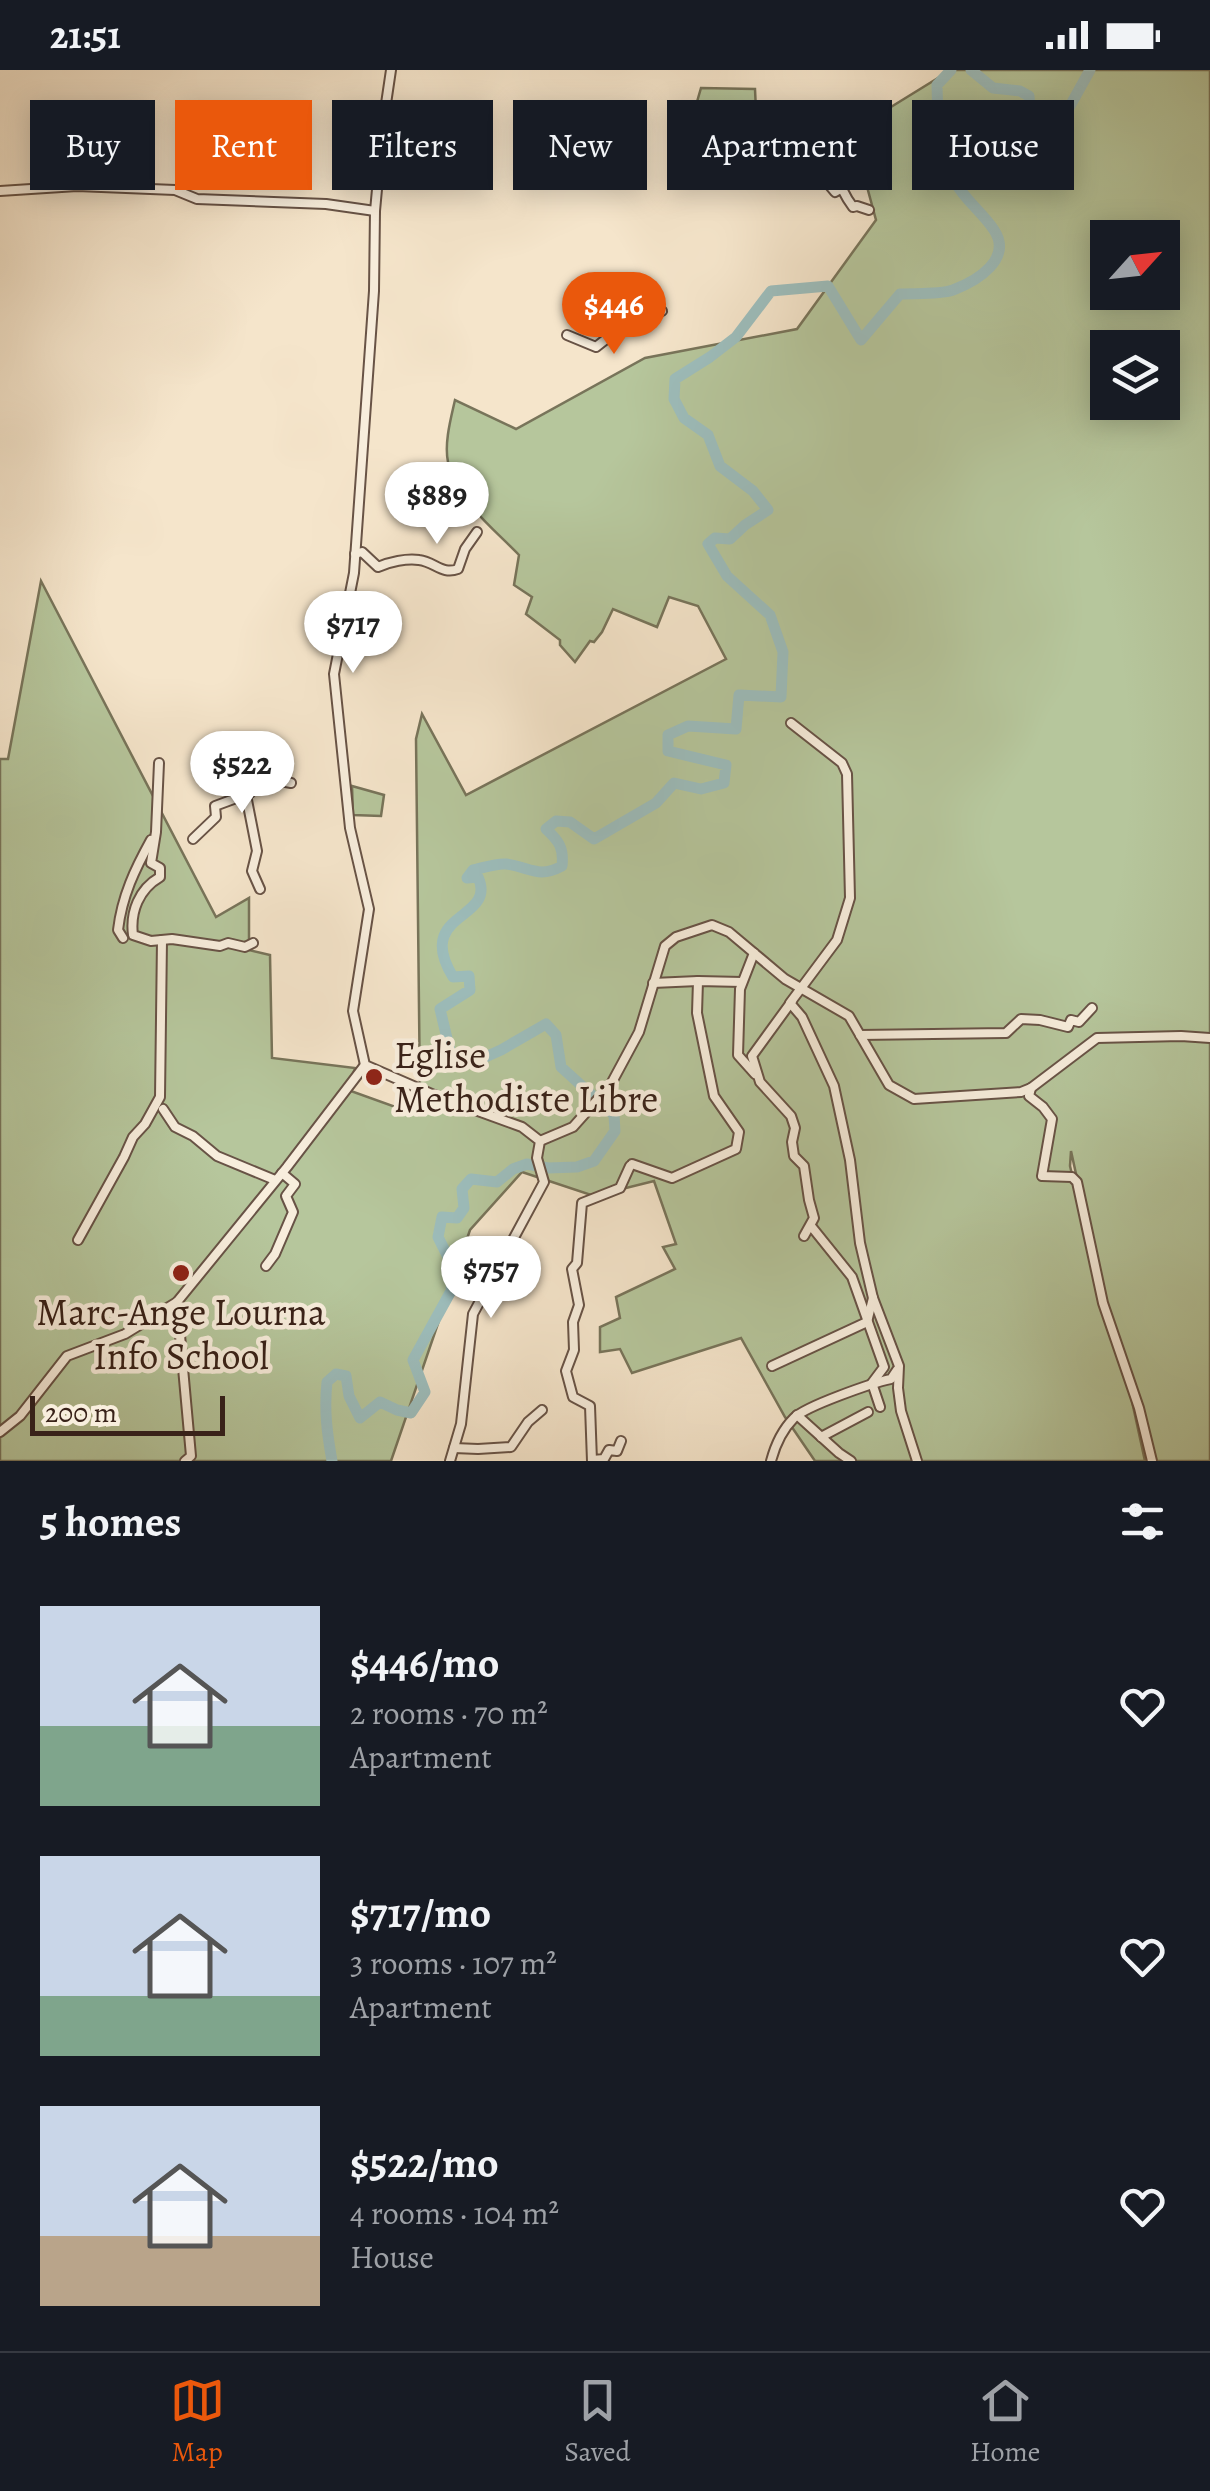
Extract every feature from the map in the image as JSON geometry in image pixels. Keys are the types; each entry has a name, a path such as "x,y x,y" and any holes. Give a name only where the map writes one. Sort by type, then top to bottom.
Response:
{"street":[{"path":"0,1432 20,1416 67,1356 125,1334 177,1302 365,1065 354,1011 369,909 350,828 334,674 354,573 374,291 375,211 391,70"},
{"path":"0,191 77,186 174,190 197,199 326,204 375,211"},
{"path":"841,190 853,207 869,210"},
{"path":"567,335 596,347 629,321 662,311"},
{"path":"355,554 362,552 378,566 420,560 452,572 458,569 477,532"},
{"path":"758,1078 752,1056 837,940 850,898 847,774 842,763 791,723"},
{"path":"159,763 151,864 160,868 160,877 144,888 132,922 133,935 151,941 220,946 252,943"},
{"path":"193,839 216,817 214,806 250,793 259,777 291,783"},
{"path":"246,794 257,851 252,871 260,889"},
{"path":"123,938 118,930 130,878 156,832"},
{"path":"540,1141 572,1128 604,1097 639,1032 664,946 676,936 712,925 729,932 785,979 849,1016 889,1084 914,1098 1021,1092 1097,1038 1210,1038"},
{"path":"78,1240 124,1158 132,1136 146,1124 160,1097 162,940"},
{"path":"754,953 740,988 738,1055 791,1116 795,1128 794,1156 804,1166 814,1218 804,1236"},
{"path":"653,982 742,982"},
{"path":"621,1441 617,1452 609,1450 604,1459 592,1460 590,1406 573,1397 566,1371 574,1350 572,1322 579,1304 572,1270 581,1240 582,1203 620,1188 631,1165 672,1178 736,1149 739,1132 714,1096 696,1013 698,982"},
{"path":"792,1001 834,1086 850,1160 860,1244 873,1298 899,1366 901,1412 916,1461"},
{"path":"860,1035 1006,1034 1020,1019 1068,1026 1071,1020 1079,1022 1092,1008"},
{"path":"365,1065 522,1127 540,1141"},
{"path":"1031,1088 1029,1096 1052,1120 1042,1176 1072,1177 1077,1182 1104,1303 1140,1408 1152,1461"},
{"path":"163,1109 175,1127 217,1156 296,1184 286,1196 293,1212 266,1266"},
{"path":"450,1461 461,1424 473,1314 544,1182 537,1158 540,1141"},
{"path":"811,1226 852,1277 884,1367 872,1383"},
{"path":"772,1366 866,1322 873,1298"},
{"path":"177,1302 188,1458"},
{"path":"771,1461 782,1434 797,1415 872,1383 891,1379 899,1366"},
{"path":"872,1383 880,1407"},
{"path":"454,1448 511,1447 528,1422 542,1410"},
{"path":"821,1438 868,1412"},
{"path":"797,1415 838,1454 851,1461"}],"green space":[{"path":"951,70 1210,70 1210,1461 1153,1461 1105,1306 1071,1151 1070,1166 1104,1311 1126,1374 1145,1461 815,1461 785,1417 741,1338 632,1373 620,1349 600,1352 600,1327 620,1318 616,1297 675,1269 663,1247 676,1244 654,1181 594,1196 522,1172 470,1230 391,1461 0,1461 0,759 8,759 41,581 216,917 249,898 249,950 270,955 272,1058 355,1068 348,1090 412,1113 420,1097 416,739 422,714 466,795 726,659 698,606 669,597 657,627 613,609 602,632 575,662 560,640 526,614 532,597 514,585 519,555 477,513 452,476 447,447 455,400 516,429 645,358 797,329 876,220 868,190 892,190 892,106"},
{"path":"701,88 755,89 755,100 698,100"},
{"path":"352,786 384,795 381,816 353,815"}],"waterway":[{"path":"332,1461 326,1392 327,1382 336,1374 346,1376 349,1396 360,1418 380,1402 411,1413 425,1392 413,1360 451,1291 453,1267 438,1237 442,1217 457,1218 464,1208 462,1189 471,1179 497,1182 527,1164 577,1167 594,1161 615,1131 614,1115 561,1067 556,1035 546,1024 472,1063 451,1055 440,1009 470,990 469,976 453,977 443,956 443,940 449,928 477,902 481,891 478,877 467,878 473,870 498,864 540,872 554,870 562,866 562,854 560,845 546,829 556,821 570,822 594,839 656,803 674,783 701,789 724,783 726,765 668,751 668,735 688,726 736,729 739,695 781,697 783,652 770,615 727,576 708,544 715,538 730,539 768,510 753,491 720,466 708,435 684,418 674,399 675,379 736,337 771,291 828,286 861,340 900,294 953,290 990,268 999,241 955,182 942,147 937,85 951,70"},
{"path":"971,70 993,88 1029,96 1030,108 1044,139 1057,144 1065,115 1090,70"}],"place":[{"name":"Eglise Methodiste Libre","path":"374,1077"},
{"name":"Marc-Ange Lourna Info School","path":"181,1273"}]}
